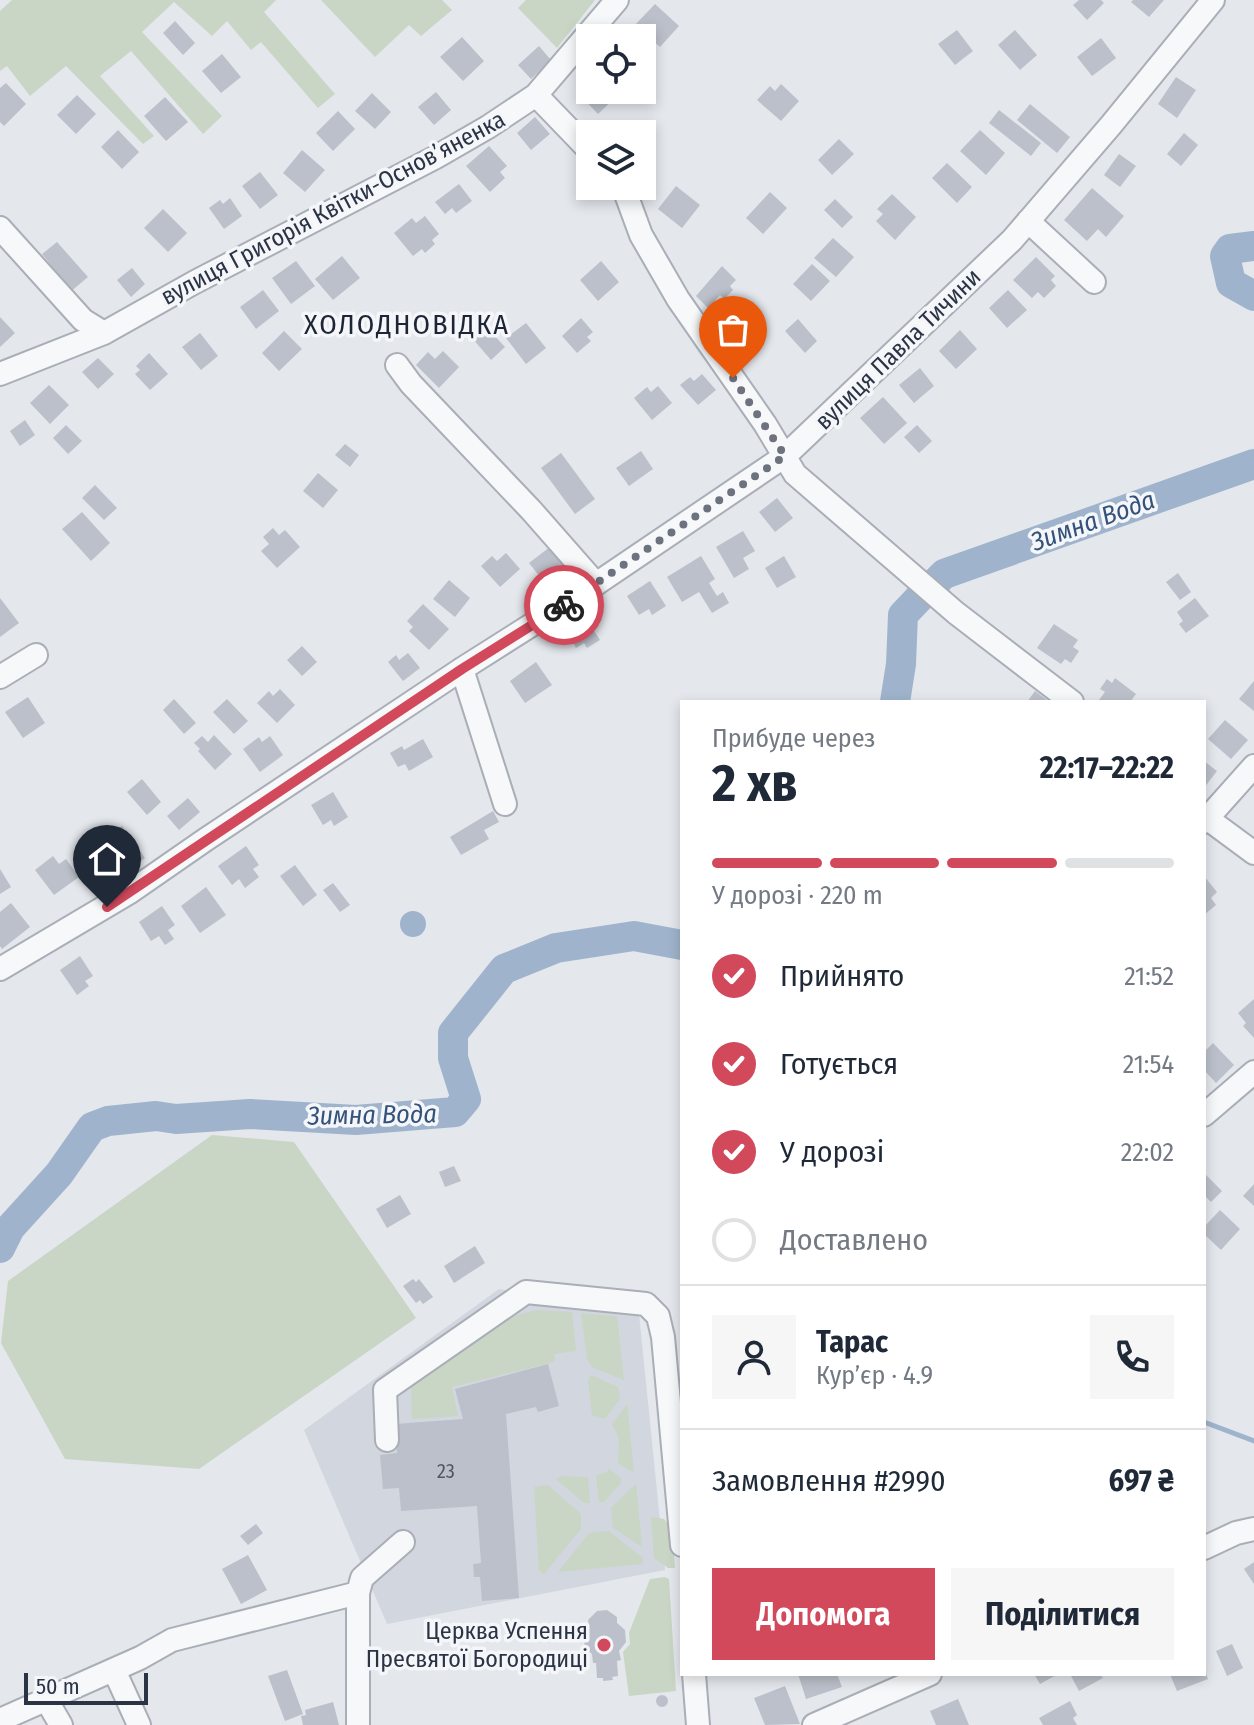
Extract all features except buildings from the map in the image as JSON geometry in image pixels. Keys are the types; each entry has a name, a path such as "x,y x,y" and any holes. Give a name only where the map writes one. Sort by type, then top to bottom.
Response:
{"street":[{"name":"вулиця Григорія Квітки-Основʼяненка","path":"0,374 104,333 195,282 436,157 536,95 617,0"},
{"name":"вулиця Павла Тичини","path":"0,969 130,892 785,456 948,302 1028,221 1213,0"},
{"path":"536,95 576,136"},
{"path":"628,200 641,235 678,299 795,474 956,613 1069,700"},
{"path":"1028,221 1094,282"},
{"path":"0,228 83,320 104,333"},
{"path":"397,365 411,384 531,510 596,584"},
{"path":"0,677 36,655"},
{"path":"462,669 505,804"},
{"path":"1206,818 1254,766"},
{"path":"1206,820 1254,853"},
{"path":"1206,1113 1254,1072"},
{"path":"387,1440 385,1390 526,1292 646,1304 658,1316 663,1337 680,1523"},
{"path":"1206,1547 1236,1533 1254,1529"},
{"path":"358,1725 358,1593 362,1578 403,1542"},
{"path":"0,1720 114,1670 172,1640 358,1593"},
{"path":"114,1670 139,1725"},
{"path":"694,1676 698,1725"},
{"path":"814,1725 925,1676"},
{"path":"47,1701 61,1725"}],"shaded area":[{"path":"499,1289 639,1314 665,1570 387,1624 304,1430"}],"green space":[{"path":"12,0 276,0 264,12 335,94 318,108 261,42 251,50 227,21 212,36 174,2 142,32 222,116 203,134 131,51 100,76 154,136 143,144 66,66 30,96 7,66 0,71 0,11"},
{"path":"321,0 442,0 452,10 421,36 409,25 375,57"},
{"path":"526,0 595,0 557,48 518,8"},
{"path":"212,1135 294,1142 416,1318 199,1469 65,1459 1,1343 8,1281"},
{"path":"536,1310 572,1312 576,1351 554,1354 555,1361 550,1363 452,1387 458,1416 412,1419 411,1379 509,1311 514,1316"},
{"path":"581,1313 617,1316 624,1380 592,1367 587,1359"},
{"path":"591,1375 618,1387 620,1399 605,1419 592,1415 588,1380"},
{"path":"627,1404 634,1473 618,1463 619,1438 612,1424"},
{"path":"608,1468 621,1478 621,1483 604,1502 599,1502 596,1476 608,1471"},
{"path":"563,1476 588,1477 590,1503 584,1503 556,1479"},
{"path":"636,1484 642,1547 613,1528 611,1508"},
{"path":"548,1485 581,1514 581,1529 544,1574 539,1571 534,1487"},
{"path":"651,1517 664,1519 672,1529 675,1568 668,1568 654,1558"},
{"path":"609,1531 643,1558 643,1564 558,1572 589,1533"},
{"path":"650,1579 669,1579 676,1691 629,1696 623,1652 630,1644 629,1633"}],"water":[{"path":"413,911 422,915 426,924 422,933 413,937 404,933 400,924 404,915"}],"waterway":[{"name":"Зимна Вода","path":"1254,246 1230,249 1225,256 1231,283 1254,296"},
{"name":"Зимна Вода","path":"936,582 944,574 1254,464"},
{"name":"Зимна Вода","path":"895,700 901,664 903,615 920,597"},
{"name":"Зимна Вода","path":"0,1248 10,1228 59,1174 92,1127 108,1121 156,1116 176,1119 250,1114 356,1120 455,1112 466,1099 453,1058 453,1033 504,969 556,948 634,936 680,945"},
{"path":"1206,1423 1254,1441"}],"way so far":[{"path":"564,605 785,456 733,378"}],"place":[{"name":"Церква Успення Пресвятої Богородиці","path":"604,1645"}],"district":[{"name":"ХОЛОДНОВІДКА","path":"407,324"}],"route":[{"path":"107,907 462,669 564,605"}]}
